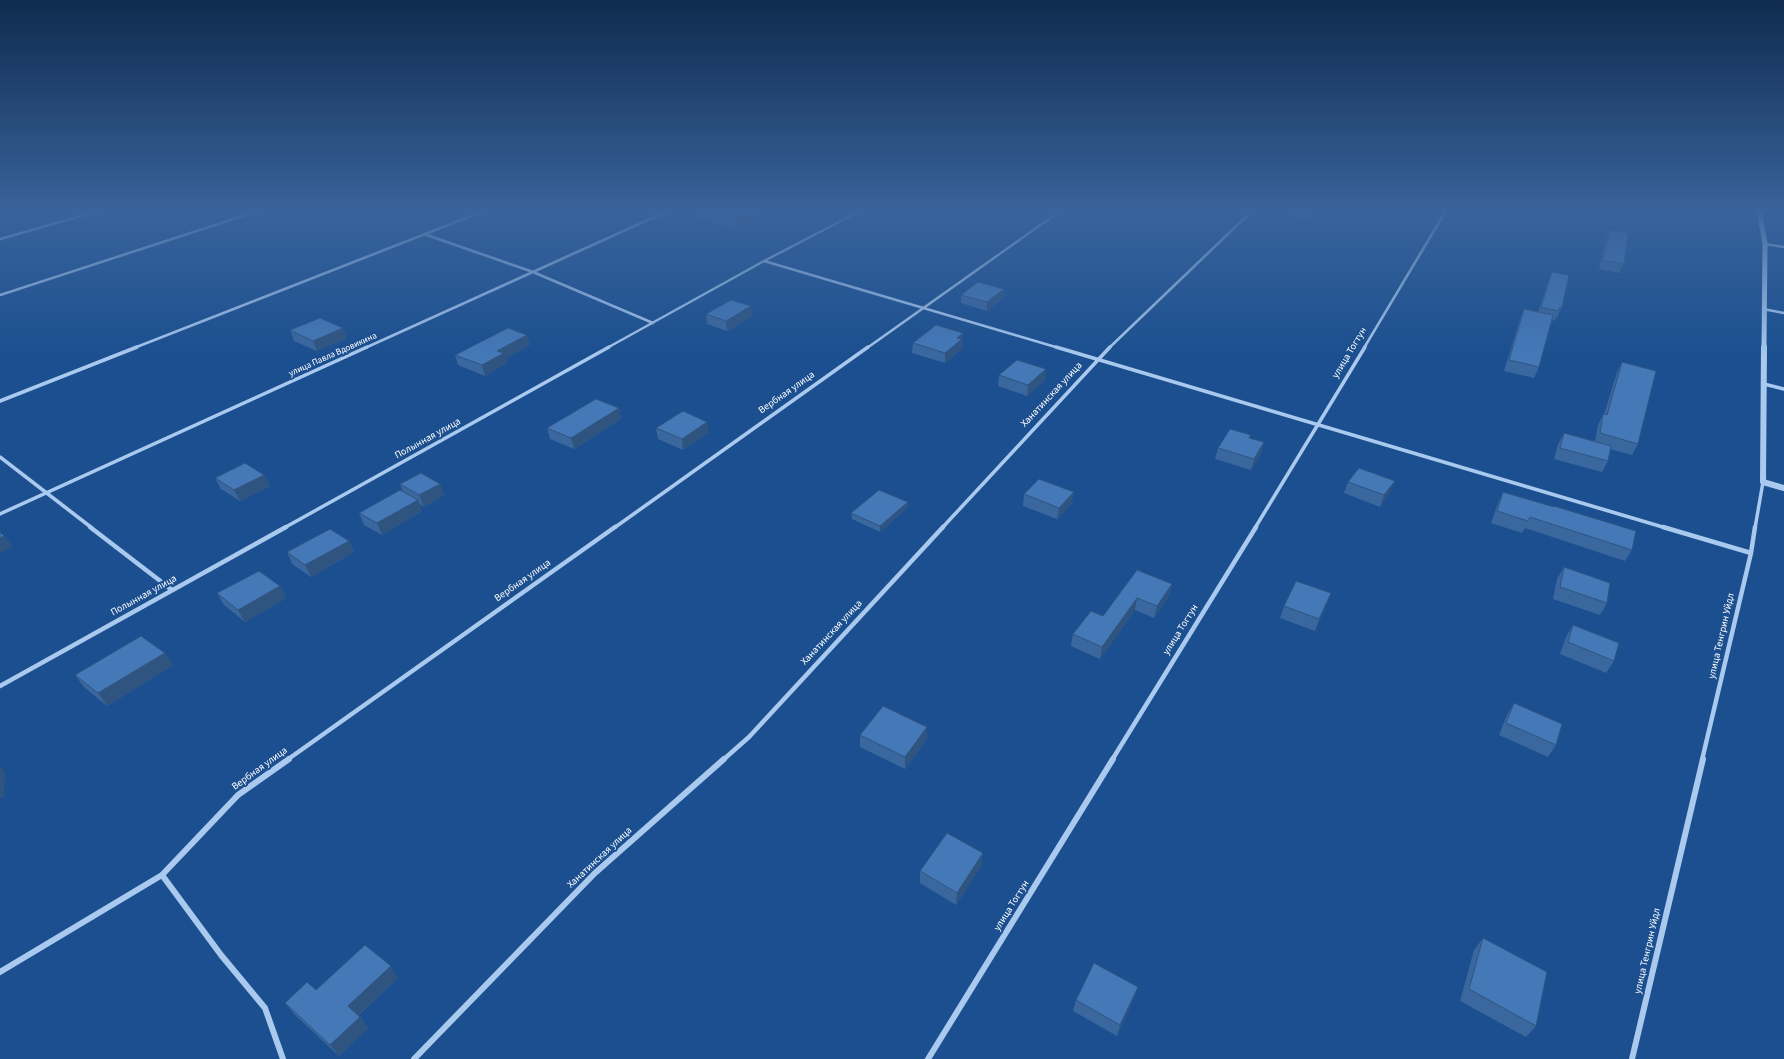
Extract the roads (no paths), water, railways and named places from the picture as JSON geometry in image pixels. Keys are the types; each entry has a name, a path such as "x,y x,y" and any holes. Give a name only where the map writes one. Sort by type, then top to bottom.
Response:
{"street":[{"path":"0,295 112,258"},
{"path":"0,401 362,258"},
{"path":"494,258 533,272 653,323"},
{"name":"улица Павла Вдовикина","path":"0,514 563,258"},
{"name":"Полынная улица","path":"0,686 769,258"},
{"name":"Вербная улица","path":"0,972 162,875 238,795 993,258"},
{"name":"Ханатинская улица","path":"414,1059 595,873 749,737 1097,360 1203,258"},
{"name":"улица Тогтун","path":"928,1059 1318,424 1417,258"},
{"name":"улица Тенгрин Уйдл","path":"1632,1059 1751,553 1763,482 1764,384 1762,309 1764,258"},
{"path":"764,261 1751,553"},
{"path":"1762,309 1784,313"},
{"path":"1764,384 1784,389"},
{"path":"0,458 172,590"},
{"path":"1763,482 1784,488"},
{"path":"162,875 221,955 265,1008 283,1059"}]}
